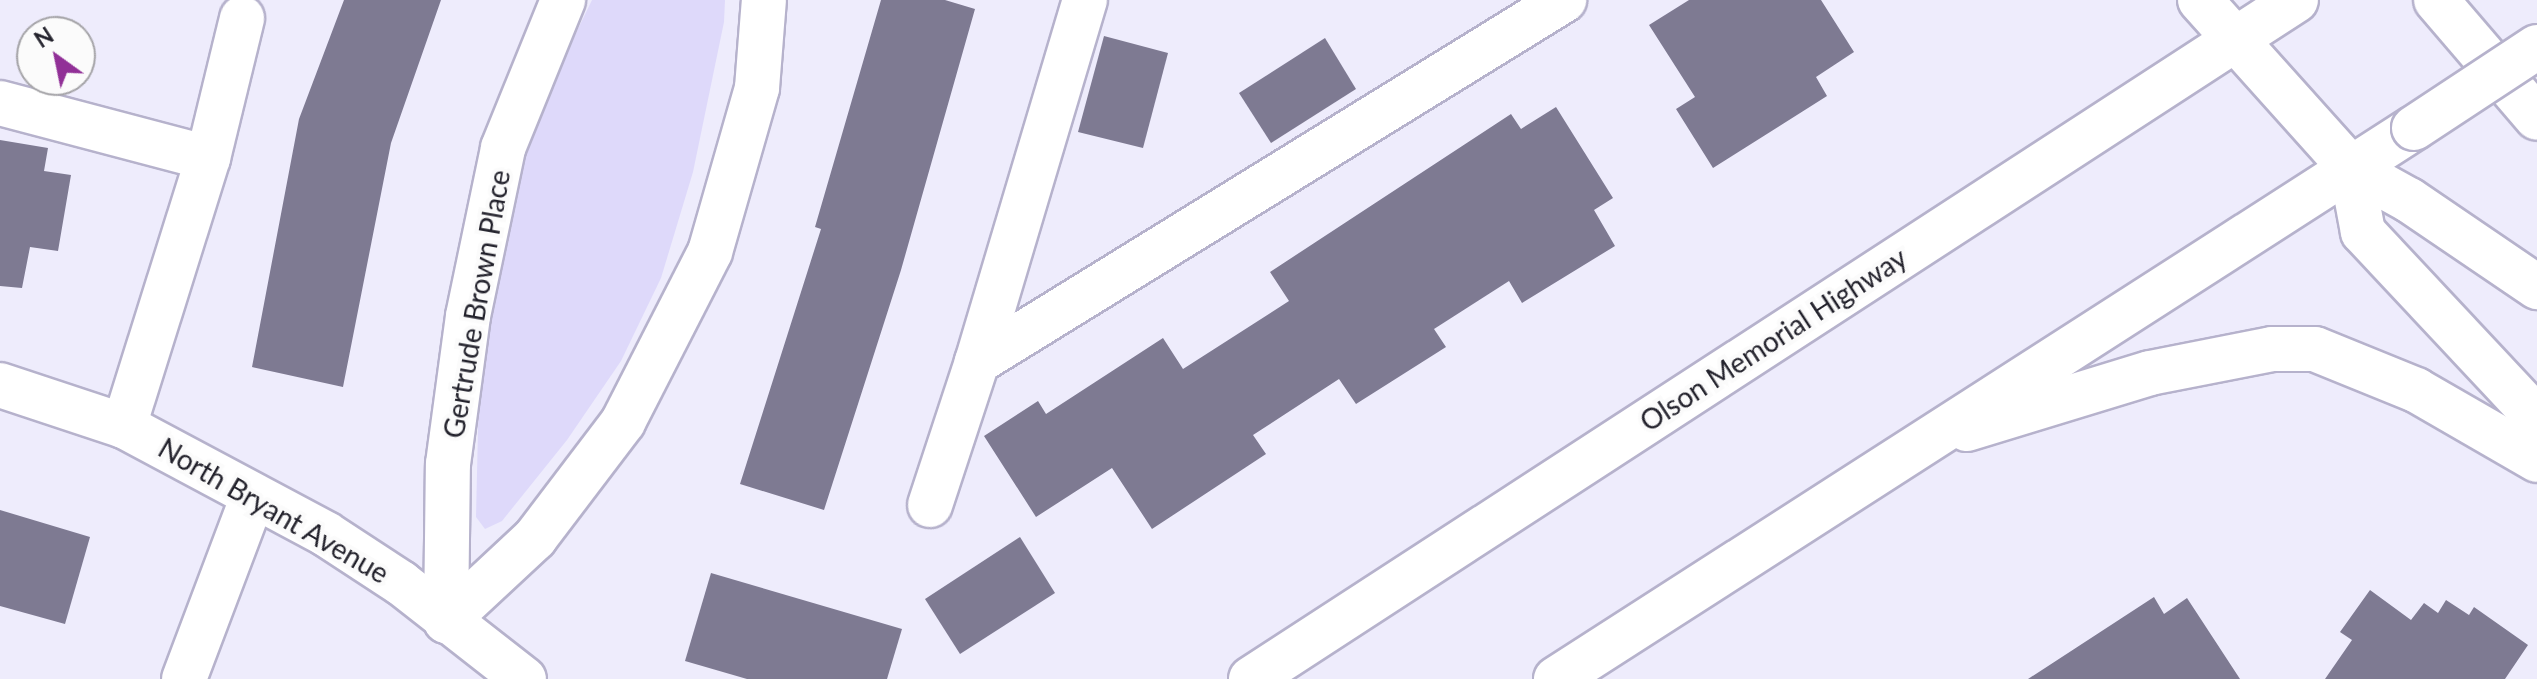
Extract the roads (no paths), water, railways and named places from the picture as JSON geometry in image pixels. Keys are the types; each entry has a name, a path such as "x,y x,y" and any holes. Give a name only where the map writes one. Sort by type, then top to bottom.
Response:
{"main road":[{"name":"Gertrude Brown Place","path":"446,621 448,464 468,316 503,148 563,0"},
{"path":"446,621 535,538 623,422 645,380 710,252 757,88 764,0"},
{"path":"930,505 977,362 1085,0"},
{"path":"977,362 1564,0"},
{"path":"2200,0 2351,168 2537,287"},
{"name":"Olson Memorial Highway","path":"1251,679 2296,0"},
{"path":"2436,0 2537,118"},
{"path":"124,426 208,158 234,6"},
{"path":"1556,679 1911,446 2537,47"},
{"path":"0,103 208,158"},
{"path":"2351,168 2363,232 2537,418"},
{"path":"1911,446 2150,373 2272,349 2315,349 2416,390 2537,460"},
{"name":"North Bryant Avenue","path":"0,385 124,426 252,499 326,534 401,583 524,679"},
{"path":"184,679 252,499"}]}
